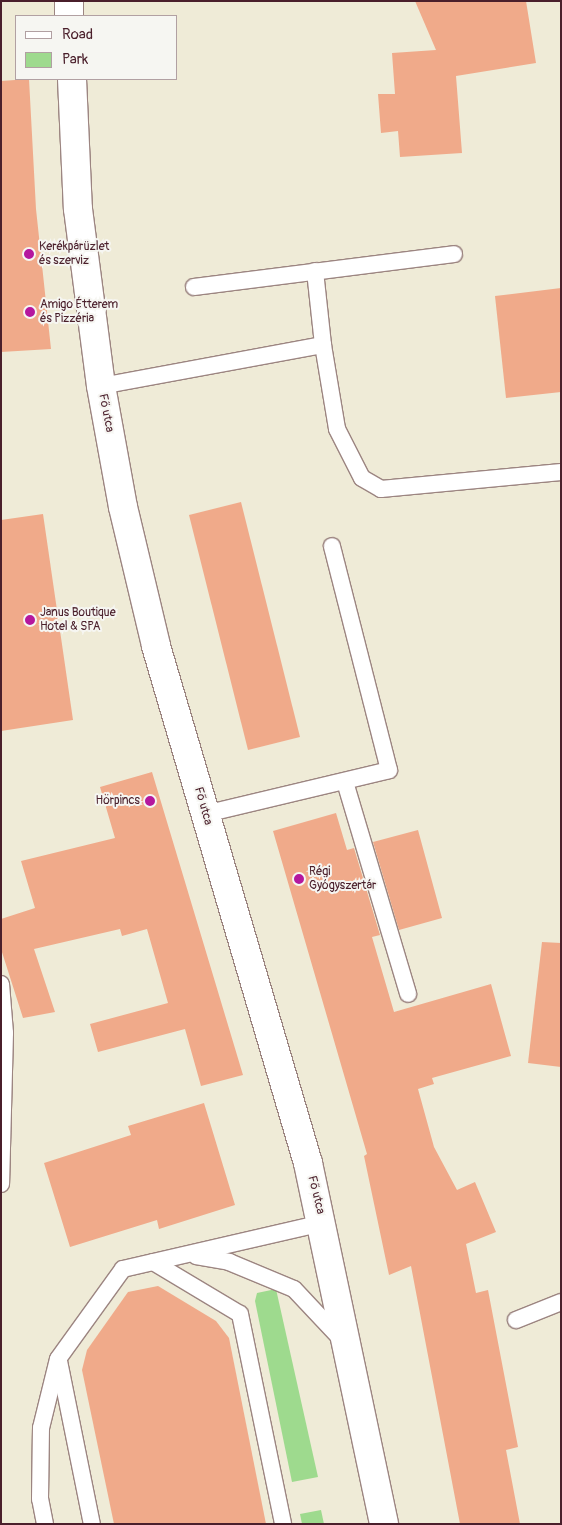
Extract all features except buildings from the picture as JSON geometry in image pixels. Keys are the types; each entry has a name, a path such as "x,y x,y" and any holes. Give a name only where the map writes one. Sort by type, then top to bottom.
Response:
{"street":[{"path":"69,1 69,15"},
{"name":"Fő utca","path":"72,80 78,209 101,386 156,646 323,1223 384,1524"}],"lane":[{"path":"194,287 454,254"},
{"path":"315,271 323,345 337,429 362,478 381,489 561,472"},
{"path":"101,386 323,345"},
{"path":"205,814 346,782 389,770 332,546"},
{"path":"346,782 408,994"},
{"path":"1,984 5,1033 1,1184"},
{"path":"45,1524 40,1499 41,1428 58,1359 123,1269 323,1223"},
{"path":"186,1254 229,1262 294,1289 331,1324 350,1353"},
{"path":"153,1262 240,1314 283,1524"},
{"path":"516,1320 561,1302"},
{"path":"58,1359 92,1524"}],"green space":[{"path":"276,1289 318,1477 292,1482 255,1301 257,1293"},
{"path":"321,1510 324,1524 302,1524 300,1514"}],"place":[{"name":"Kerékpárüzlet és szerviz","path":"29,254"},
{"name":"Amigo Étterem és Pizzéria","path":"30,312"},
{"name":"Janus Boutique Hotel & SPA","path":"30,620"},
{"name":"Hörpincs","path":"150,801"},
{"name":"Régi Gyógyszertár","path":"299,879"}]}
